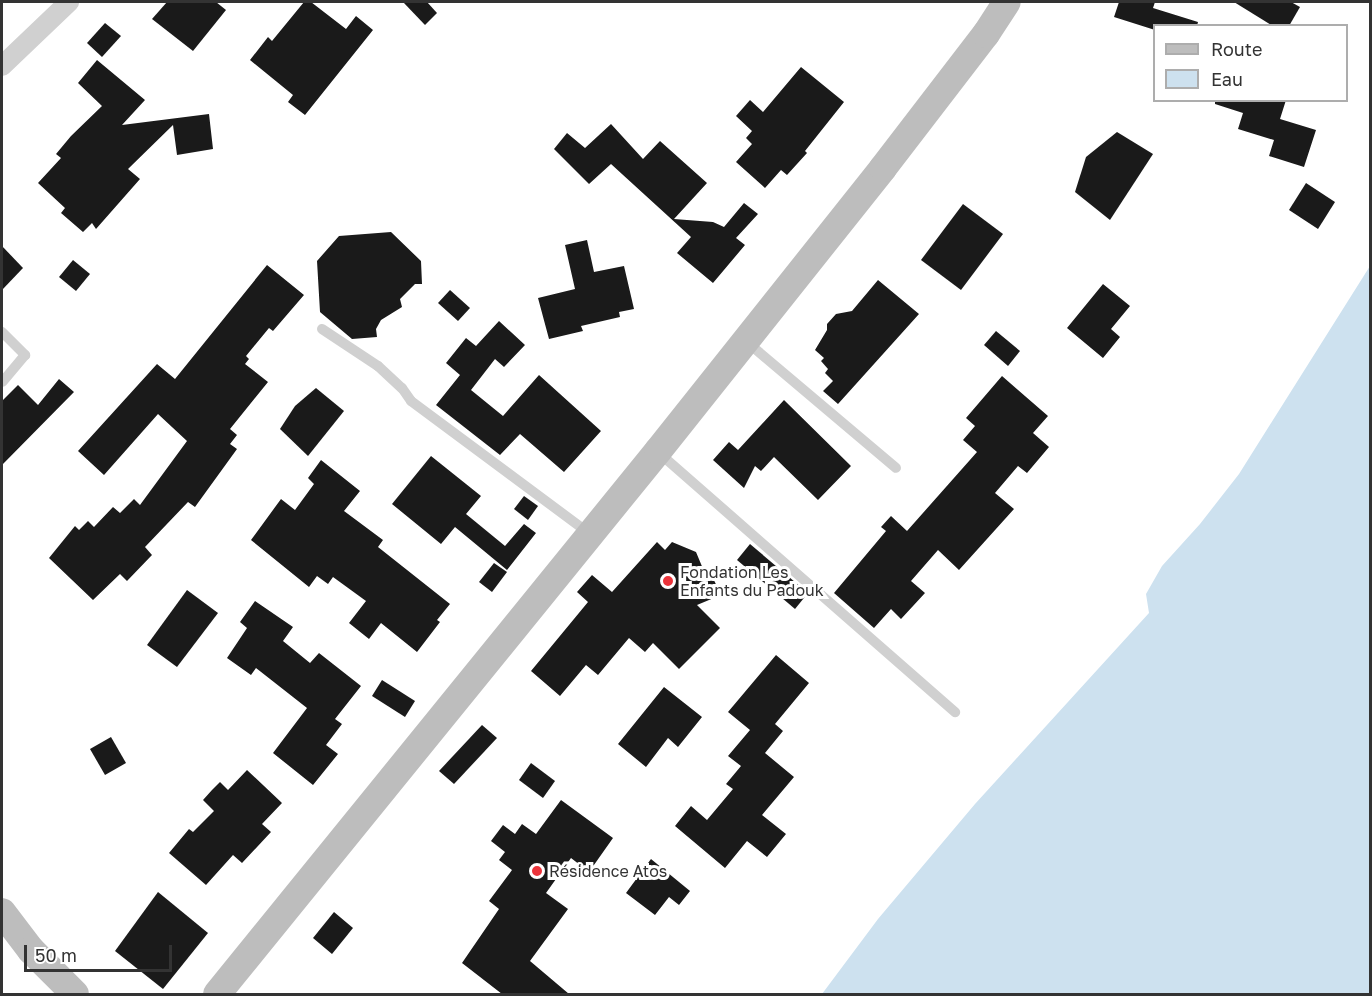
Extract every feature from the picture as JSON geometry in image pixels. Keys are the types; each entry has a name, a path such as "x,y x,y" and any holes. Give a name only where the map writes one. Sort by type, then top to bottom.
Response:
{"main road":[{"path":"218,994 658,452 883,168 986,34 1007,2"},
{"path":"2,912 31,950 75,994"}],"street":[{"path":"2,66 69,2"}],"lane":[{"path":"322,329 378,366 402,388 411,401 590,534"},
{"path":"2,332 25,355 2,382"},
{"path":"745,340 896,468"},
{"path":"658,452 955,712"}],"water":[{"path":"1370,266 1370,994 822,994 878,919 975,804 1149,613 1146,594 1162,566 1200,524 1239,474"}],"building":[{"path":"167,2 216,2 226,10 193,51 152,19"},
{"path":"304,2 311,2 346,29 356,16 373,30 305,115 288,102 293,95 250,60 268,37 272,41"},
{"path":"403,2 427,2 437,13 425,25"},
{"path":"1119,2 1155,2 1153,8 1198,22 1198,24 1153,24 1153,29 1114,17"},
{"path":"1234,2 1291,2 1300,7 1290,24 1270,24"},
{"path":"105,23 121,36 102,57 87,43"},
{"path":"97,60 145,100 122,125 209,114 213,149 177,155 173,125 128,169 140,179 96,229 92,223 83,232 61,213 65,208 38,183 61,158 56,154 102,106 78,83"},
{"path":"801,67 844,102 805,151 807,153 787,175 781,170 765,188 736,162 752,144 746,138 752,131 736,116 750,100 763,112"},
{"path":"1215,102 1285,102 1280,119 1316,130 1304,167 1269,156 1274,140 1238,129 1243,113 1215,104"},
{"path":"611,124 643,159 660,141 707,183 674,219 713,222 724,227 744,203 758,214 736,238 745,245 713,283 677,253 691,237 611,164 589,184 554,149 567,133 585,148"},
{"path":"1117,132 1153,154 1110,220 1075,192 1086,157"},
{"path":"1306,183 1335,202 1318,229 1289,210"},
{"path":"963,204 1003,234 961,290 921,260"},
{"path":"391,232 421,261 422,284 415,284 400,299 402,307 381,320 376,329 377,337 352,339 320,312 317,261 339,236"},
{"path":"587,240 594,272 624,266 634,309 619,312 620,317 581,326 583,331 549,339 538,298 575,289 565,245"},
{"path":"2,246 23,268 2,290"},
{"path":"73,260 90,274 76,291 59,277"},
{"path":"267,265 304,295 273,331 269,328 246,356 249,359 245,364 268,382 230,429 237,435 230,444 237,449 195,507 188,502 145,547 152,555 127,581 120,574 93,600 49,558 75,526 79,530 88,521 94,527 113,507 120,513 134,499 140,505 187,441 158,414 104,475 78,451 157,364 175,379"},
{"path":"878,280 919,314 838,404 823,391 833,381 825,373 828,369 821,361 824,358 815,350 827,330 827,324 836,314 852,311"},
{"path":"1103,284 1130,306 1111,329 1120,337 1103,358 1067,328"},
{"path":"450,290 470,308 458,321 438,303"},
{"path":"499,321 525,345 504,367 495,359 471,390 503,416 539,375 601,431 564,472 520,434 500,455 436,405 460,375 446,363 466,338 476,346"},
{"path":"996,331 1020,351 1008,366 984,345"},
{"path":"1002,376 1048,416 1033,433 1049,447 1027,473 1018,466 995,493 1014,509 959,570 938,550 911,581 925,593 901,619 891,609 874,628 834,593 886,531 881,527 891,516 907,531 977,452 963,440 975,426 966,418"},
{"path":"59,379 74,392 2,465 2,401 18,385 38,405"},
{"path":"316,388 344,411 308,456 280,429 295,406"},
{"path":"784,400 851,466 818,500 774,457 761,471 755,466 744,488 713,460 729,442 738,450"},
{"path":"431,456 481,496 466,514 505,546 524,524 536,533 507,570 455,527 441,544 392,504"},
{"path":"321,460 360,491 344,511 383,540 378,547 450,604 437,620 440,622 417,652 381,623 369,639 349,623 366,601 333,577 328,584 317,576 309,587 251,540 281,499 295,510 314,484 308,478"},
{"path":"524,496 538,506 528,520 514,509"},
{"path":"657,542 665,550 672,542 696,552 706,576 712,576 721,595 697,605 720,628 679,669 653,643 645,652 629,638 598,675 586,665 560,696 531,671 588,602 577,592 592,575 612,592"},
{"path":"750,544 808,593 795,609 737,560"},
{"path":"494,563 507,572 492,592 479,582"},
{"path":"187,590 218,613 177,667 147,645"},
{"path":"255,601 293,627 283,641 310,663 319,653 361,686 335,719 342,724 326,745 338,754 313,785 273,753 307,708 256,668 251,675 227,658 247,628 240,622"},
{"path":"776,655 809,683 775,724 783,731 765,753 794,777 762,815 786,834 767,857 747,841 725,868 675,826 691,806 707,820 733,789 726,784 741,766 728,756 750,730 728,712"},
{"path":"382,680 415,701 405,717 372,696"},
{"path":"664,687 702,717 678,747 668,738 646,767 618,744"},
{"path":"482,725 497,738 454,784 439,771"},
{"path":"111,737 126,763 105,775 90,749"},
{"path":"531,763 555,781 543,798 519,780"},
{"path":"247,770 282,803 262,824 271,832 242,863 233,855 206,885 169,853 189,829 193,832 214,811 203,800 212,790 220,782 228,790"},
{"name":"Résidence Atos","path":"561,800 613,838 589,872 571,858 546,893 568,909 530,961 569,994 502,994 462,963 499,909 489,901 512,870 499,860 505,852 491,841 503,825 515,834 522,824 536,834"},
{"path":"651,859 690,891 679,905 669,897 655,915 626,893"},
{"path":"158,892 208,933 163,989 115,951"},
{"path":"334,912 353,928 332,954 313,938"}],"place":[{"name":"Fondation Les Enfants du Padouk","path":"668,581"},
{"name":"Résidence Atos","path":"537,871"}]}
